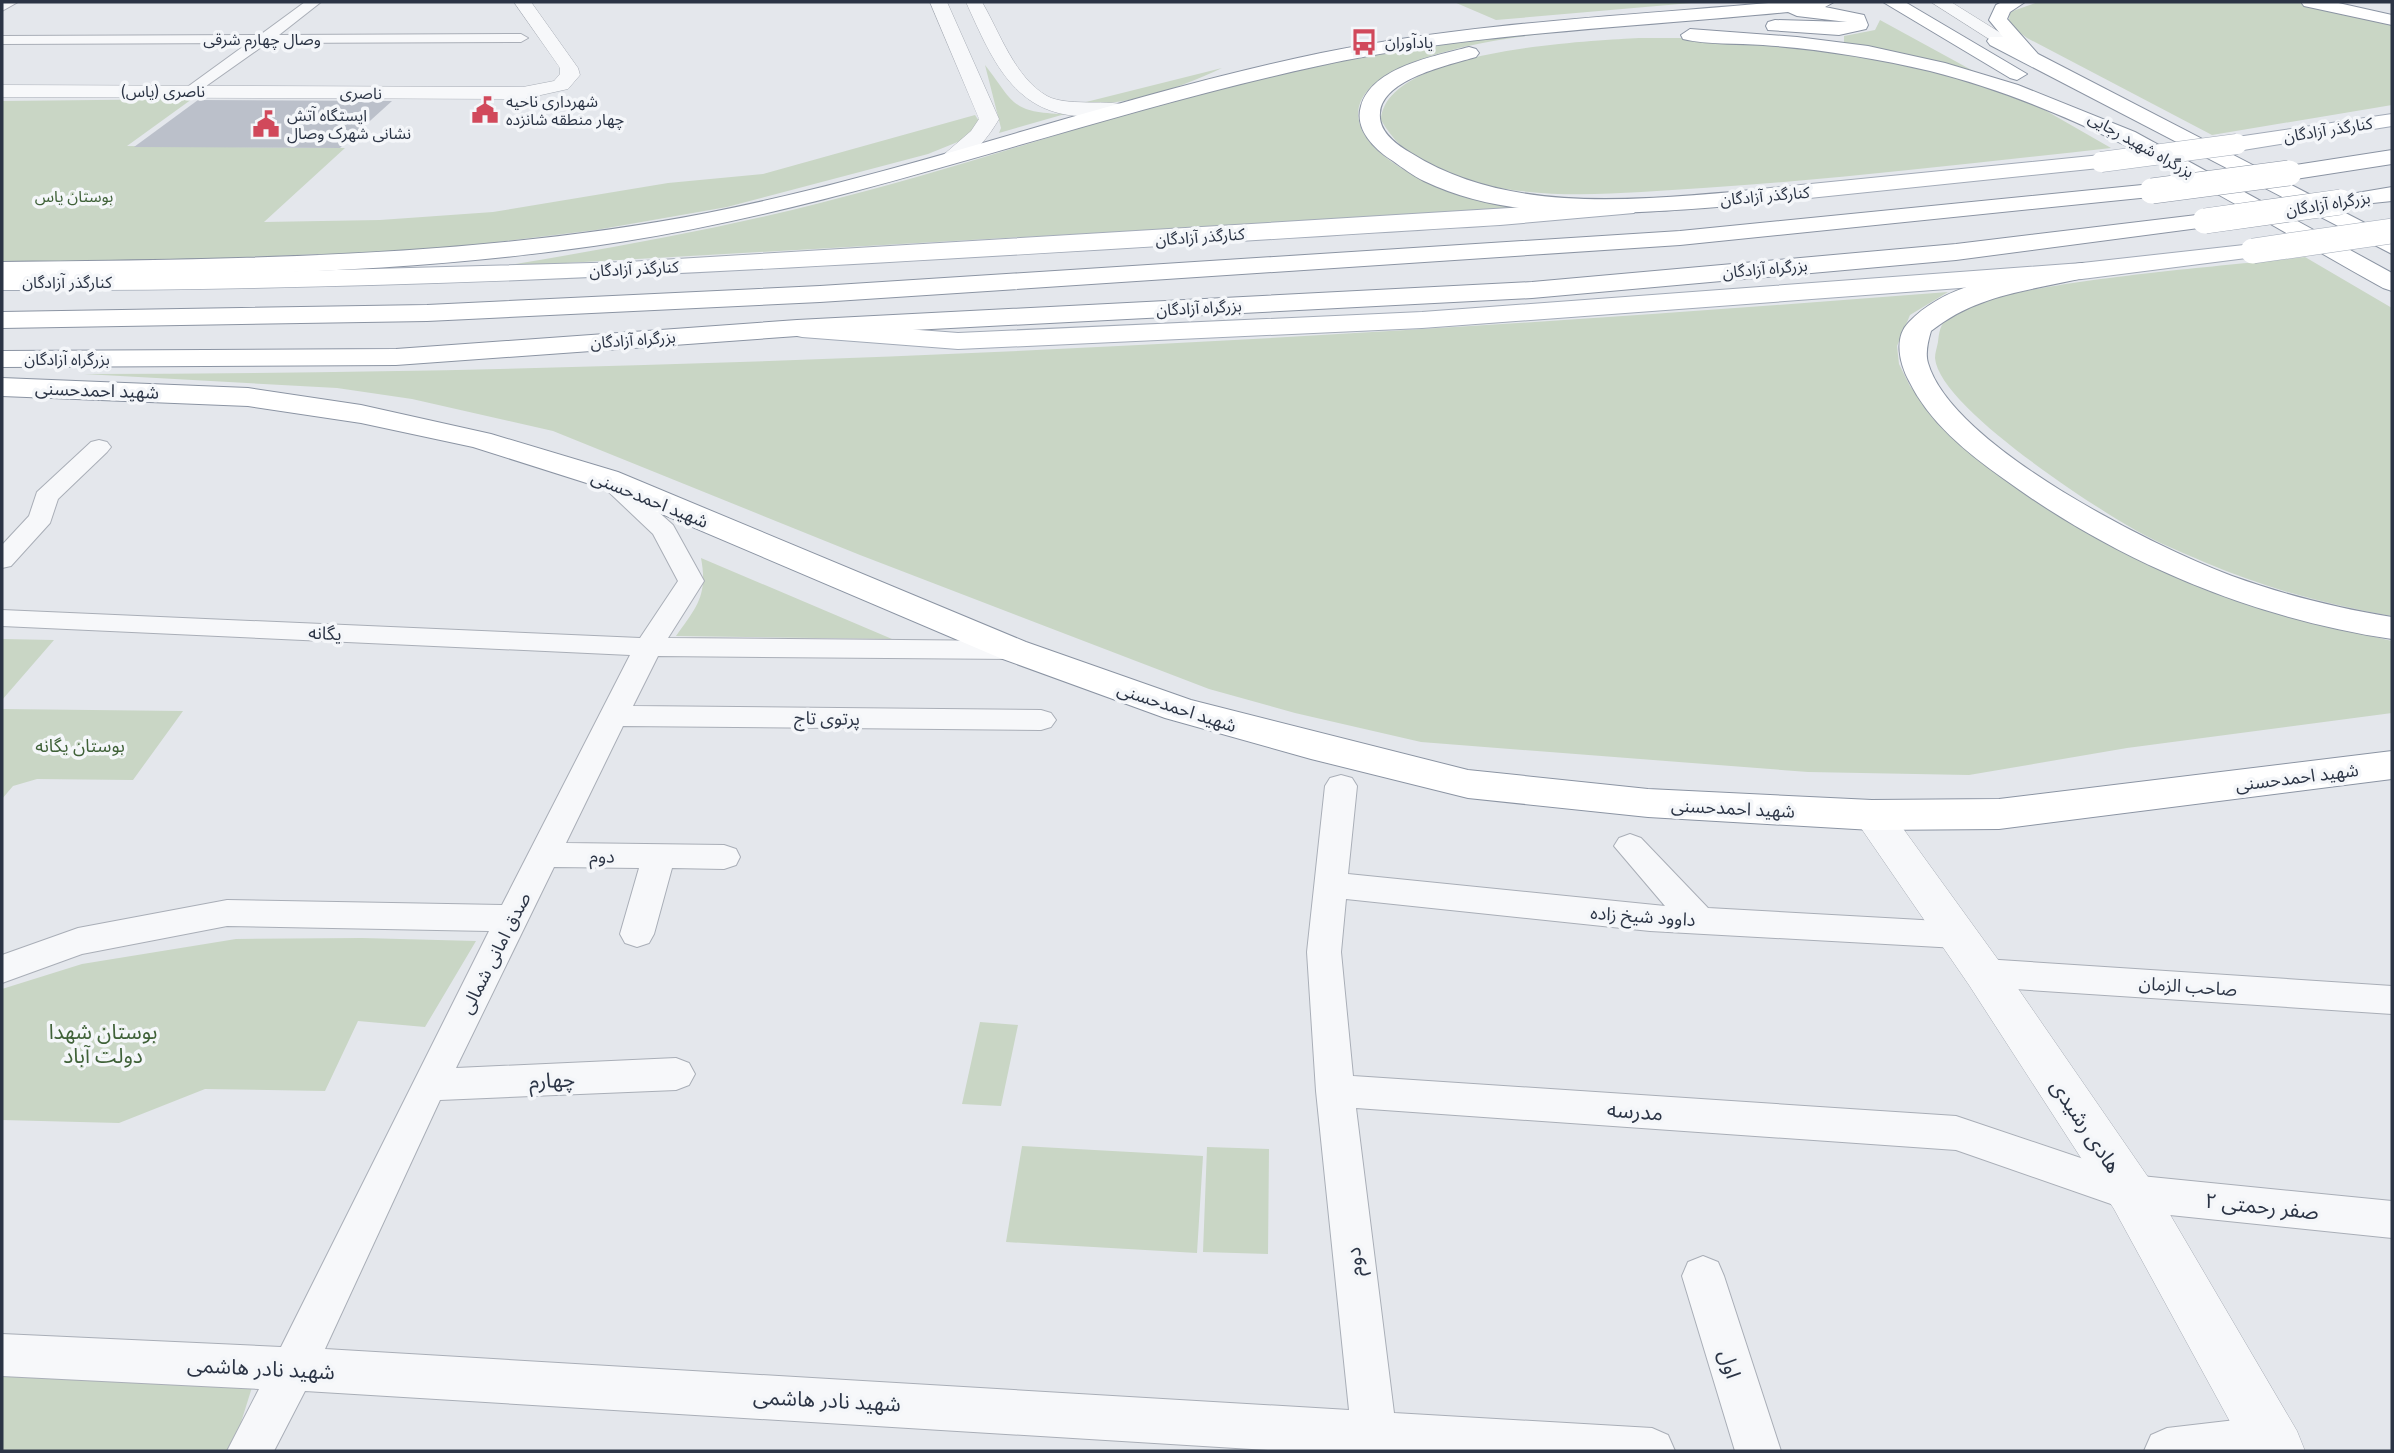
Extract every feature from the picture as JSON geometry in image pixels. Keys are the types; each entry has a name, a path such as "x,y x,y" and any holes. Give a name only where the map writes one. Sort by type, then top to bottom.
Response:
{"main road":[{"name":"کنارگذر آزادگان","path":"2,270 237,265 507,248 707,220 828,191 1212,84 1401,44 1506,30 1825,2"},
{"name":"بزرگراه شهید رجایی","path":"1892,2 2122,135 2392,283"},
{"name":"بزرگراه شهید رجایی","path":"1920,2 2392,247"},
{"path":"2016,2 2002,9 1998,20 2041,64"},
{"path":"2310,2 2392,20"},
{"path":"2371,2 2392,5"},
{"path":"1735,11 1823,11 1857,19 1859,25 1839,29 1732,25 1654,27 1569,34 1492,48 1420,68 1394,80 1376,96 1369,109 1374,132 1392,151 1421,172 1472,192 1514,201 1604,203 1782,195"},
{"path":"1492,48 1600,37 1672,35 1763,38 1833,46 1903,58 1975,77 2122,135"},
{"name":"کنارگذر آزادگان","path":"2,282 223,281 628,270 1500,218 1782,195 2101,162 2392,120"},
{"name":"بزرگراه آزادگان","path":"2,320 414,313 642,304 1666,239 2152,191 2392,157"},
{"name":"بزرگراه آزادگان","path":"2,359 396,357 797,328 1532,290 1956,252 2205,221 2392,194"},
{"name":"بزرگراه آزادگان","path":"2082,271 2392,231"},
{"path":"797,328 958,341 1422,320 2082,271"},
{"path":"2082,271 1979,291 1957,299 1918,328 1913,351 1914,365 1941,407 2011,469 2070,509 2149,553 2196,574 2280,603 2392,628"},
{"path":"223,281 251,293 568,291 642,304"},
{"name":"شهید احمدحسنی","path":"2,387 79,388 248,397 349,412 480,440 607,479 1013,650 1210,719 1468,784 1648,803 1872,815 1999,814 2392,765"}],"street":[{"path":"2,6 11,2"},
{"path":"192,92 314,2"},
{"name":"ناصری","path":"323,92 523,93 561,85 570,75 569,68 522,2"},
{"path":"938,2 989,119 979,135 953,156"},
{"path":"974,2 1023,90 1044,106 1070,111 1122,109"},
{"path":"1939,2 2041,64"},
{"name":"وصال چهارم شرقی","path":"2,40 263,39 516,30"},
{"name":"ناصری","path":"323,92 507,83 533,78 542,68 516,30"},
{"name":"ناصری (یاس)","path":"2,91 323,92"},
{"path":"2,560 41,517 46,497 99,447"},
{"name":"صدق امانی شمالی","path":"250,1451 293,1369 428,1086 648,647 691,580 664,530 607,479"},
{"name":"یگانه","path":"2,618 648,647 1013,650"},
{"name":"پرتوی تاج","path":"614,716 1041,720"},
{"path":"1335,1091 1324,952 1341,786"},
{"name":"هادی رشیدی","path":"1872,815 1984,973 2131,1192 2274,1445"},
{"path":"1630,846 1699,920"},
{"name":"دوم","path":"544,855 723,858"},
{"path":"637,934 659,856"},
{"name":"داوود شیخ زاده","path":"1330,885 1650,918 1957,934"},
{"path":"2,969 78,941 227,913 512,918"},
{"name":"صاحب الزمان","path":"1984,973 2392,1000"},
{"name":"چهارم","path":"428,1086 676,1074"},
{"name":"دوم","path":"1335,1091 1374,1432"},
{"name":"مدرسه","path":"1335,1091 1956,1133 2131,1192"},
{"name":"صفر رحمتی ۲","path":"2131,1192 2392,1220"},
{"name":"اول","path":"1703,1276 1758,1451"},
{"name":"شهید نادر هاشمی","path":"2,1355 293,1369 1329,1440 1374,1432 1652,1451"},
{"path":"2167,1451 2274,1445"}],"green space":[{"path":"1454,2 1703,2 1496,20"},
{"path":"2038,2 2295,2 2392,23 2392,105 2212,135 2027,38 2015,29 2009,20 2010,12"},
{"path":"1880,20 1977,73 1844,44 1844,36 1875,30"},
{"path":"1619,25 1510,38 1456,49 1404,66 1380,80 1365,94 1359,109 1360,125 1381,154 1399,167 1432,183 1517,209 497,267 660,238 820,203 1209,91 1309,66 1441,44"},
{"path":"1639,38 1713,38 1823,47 1955,76 2036,105 2111,148 1805,180 1594,194 1539,193 1485,185 1439,171 1412,155 1390,134 1381,120 1391,97 1416,78 1450,64 1535,47"},
{"path":"985,65 1015,103 1023,108 1065,114 999,133 1001,128"},
{"path":"1222,68 1152,95 1116,102 1078,104"},
{"name":"بوستان یاس","path":"192,99 127,146 345,148 264,222 380,220 493,212 668,183 763,174 975,115 979,121 965,139 928,154 727,207 596,230 374,257 320,254 229,258 173,266 2,270 2,101"},
{"path":"2305,257 2392,308 2392,616 2344,607 2273,588 2204,562 2137,531 2055,479 1989,428 1943,379 1935,358 1940,329 1947,318 1970,305 2010,294 2116,277"},
{"path":"1948,292 1910,315 1897,346 1899,364 1910,386 1929,408 1981,456 2289,617 2392,641 2392,713 2127,748 1969,775 1808,772 1421,742 1295,713 1209,689 860,555 553,431 412,399 337,388 84,374 550,368 1017,351 1483,325"},
{"path":"701,558 892,639 676,636 690,617 702,591"},
{"name":"بوستان یگانه","path":"2,639 54,640 2,700"},
{"name":"بوستان یگانه","path":"2,709 183,711 133,780 37,779 13,786 2,799"},
{"name":"بوستان شهدا دولت آباد","path":"236,939 476,941 425,1027 358,1021 325,1091 205,1089 119,1123 2,1120 2,989 82,964"},
{"path":"980,1022 1018,1025 1001,1106 962,1104"},
{"path":"1022,1146 1203,1156 1197,1253 1006,1242"},
{"path":"1207,1147 1269,1149 1268,1254 1203,1252"},
{"path":"2,1360 254,1381 232,1451 2,1451"}],"building":[{"name":"ایستگاه آتش نشانی شهرک وصال","path":"198,100 392,101 340,148 134,147"}],"place":[{"name":"یادآوران","path":"1364,42"},
{"name":"شهرداری ناحیه چهار منطقه شانزده","path":"485,110"},
{"name":"ایستگاه آتش نشانی شهرک وصال","path":"266,124"}]}
